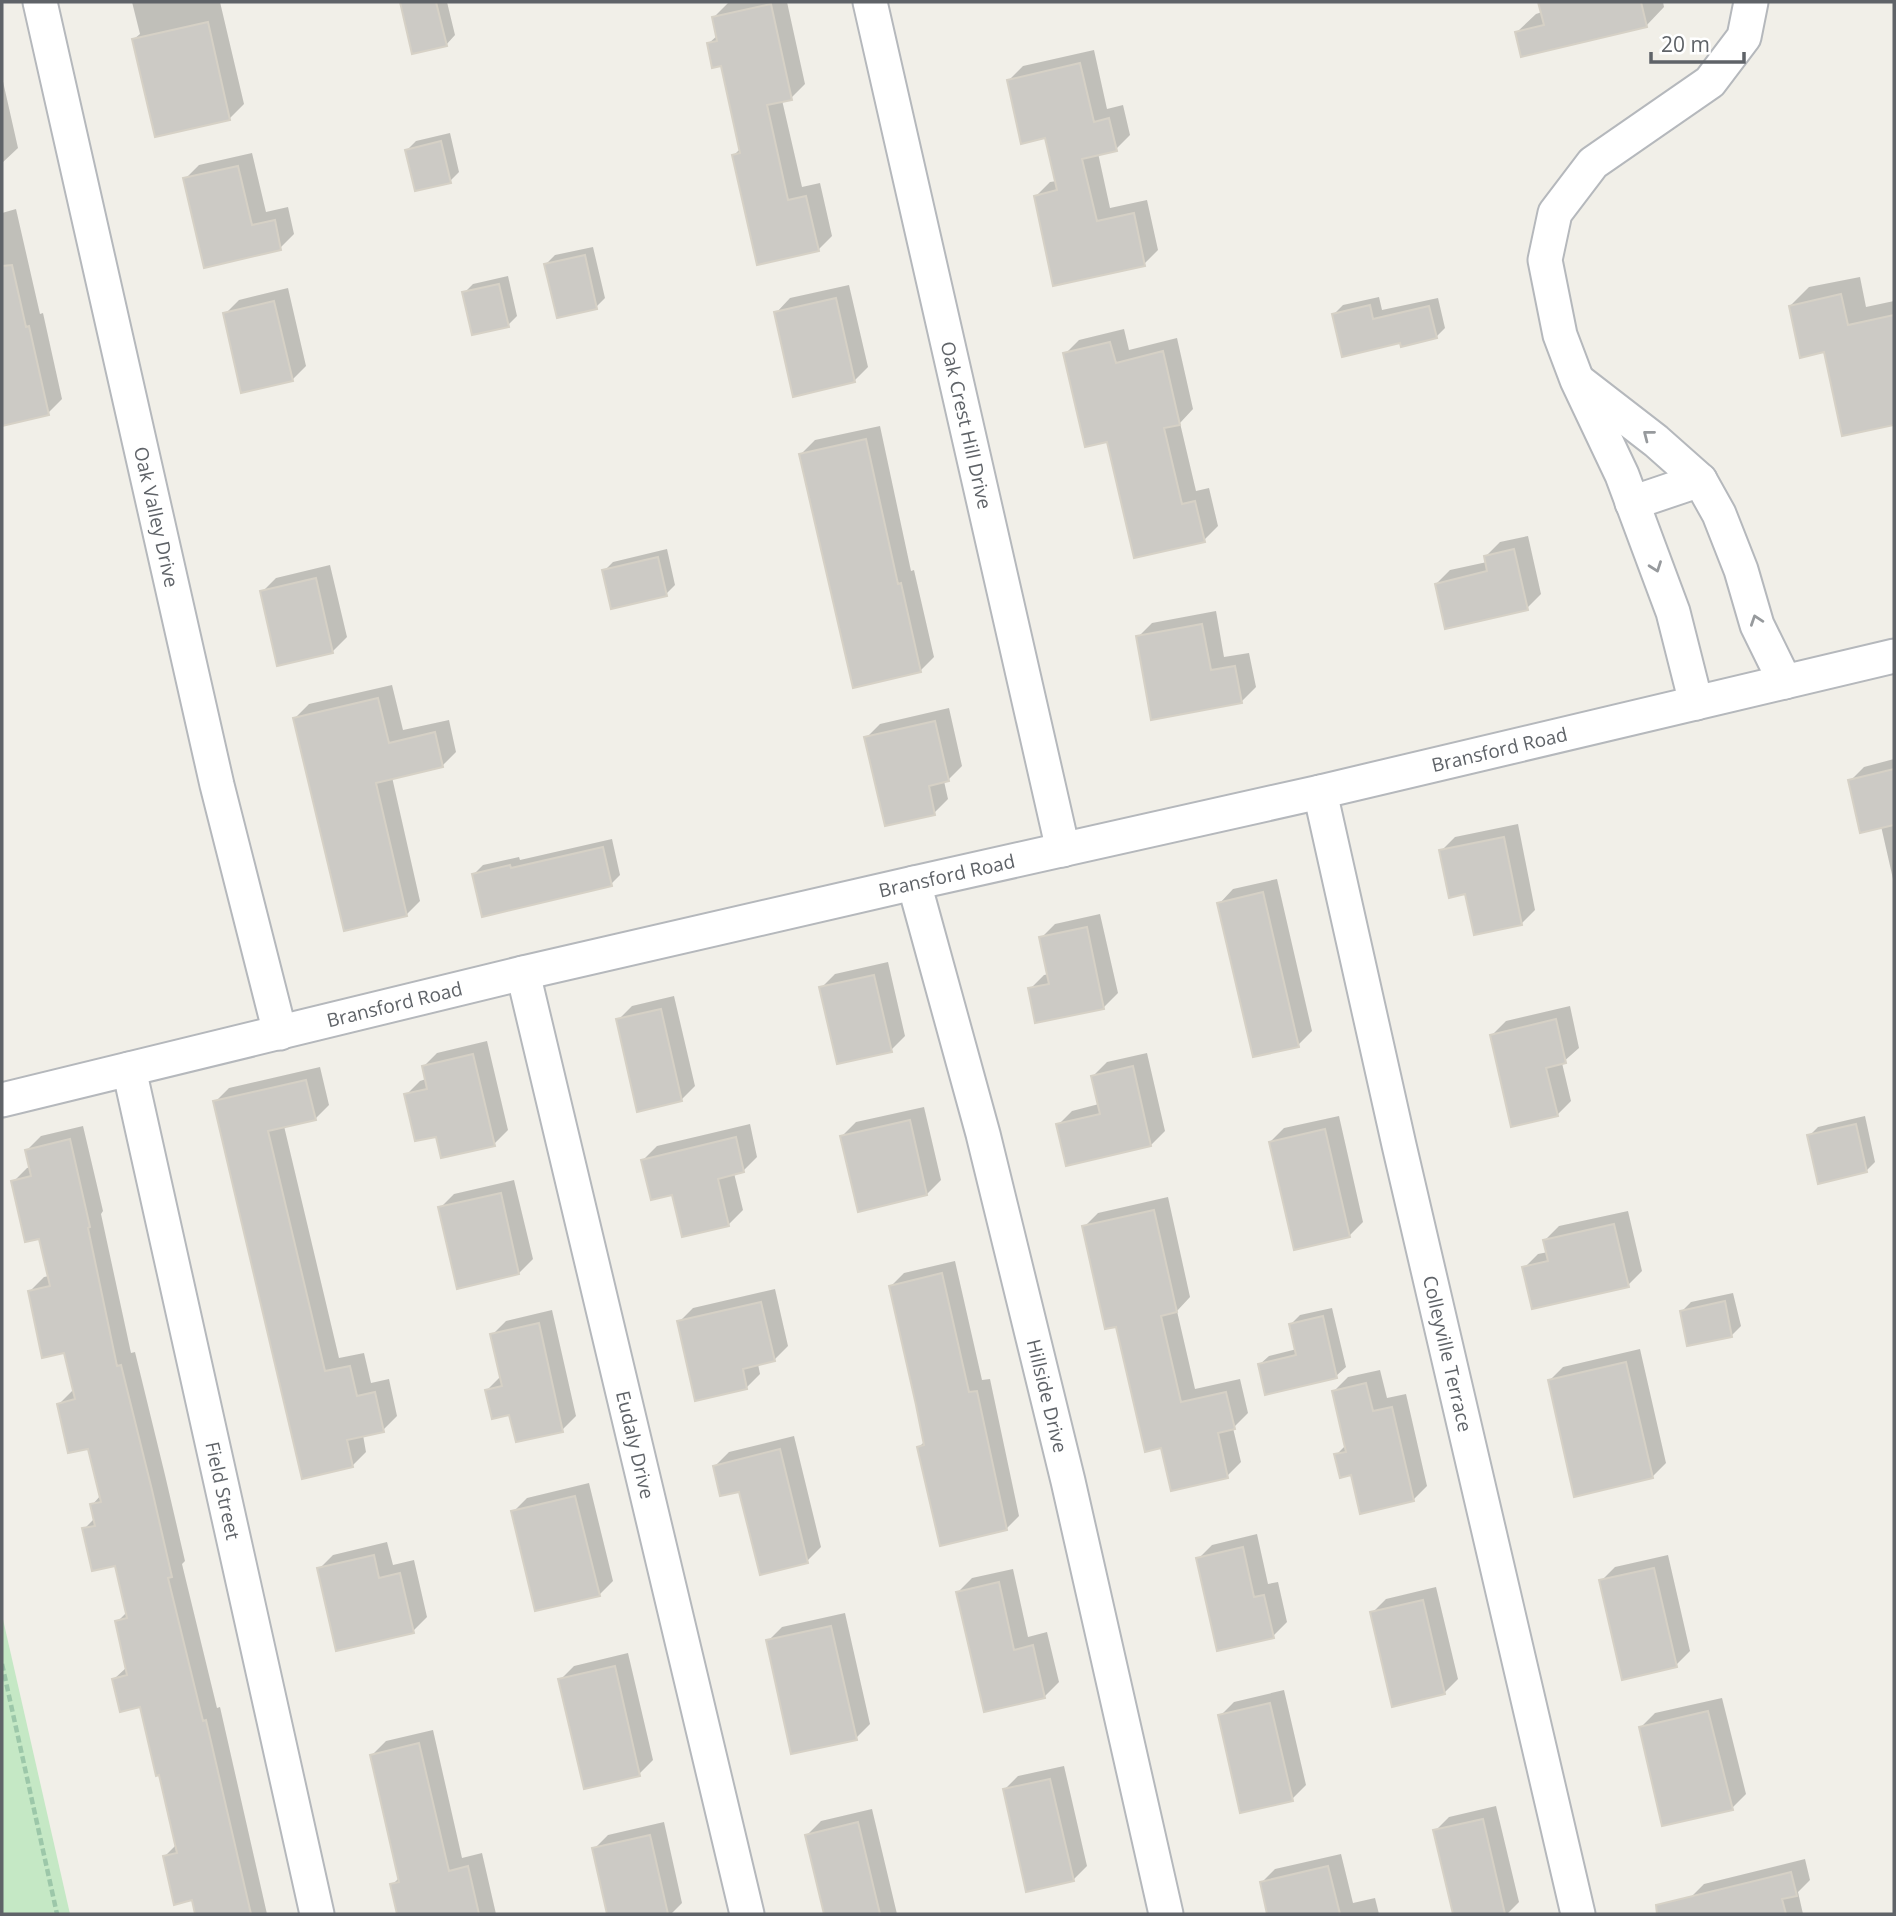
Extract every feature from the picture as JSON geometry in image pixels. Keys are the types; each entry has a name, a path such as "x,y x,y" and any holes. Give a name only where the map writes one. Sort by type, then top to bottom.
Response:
{"street":[{"name":"Oak Valley Drive","path":"40,2 217,785 280,1033"},
{"name":"Oak Crest Hill Drive","path":"870,2 1063,850"},
{"path":"1696,703 1673,612 1633,503 1577,380 1560,335 1545,260 1555,213 1593,163 1710,82 1744,37 1751,2"},
{"path":"1577,380 1656,441 1700,480 1719,514 1741,570 1757,625 1785,682"},
{"path":"1633,503 1700,480"},
{"name":"Bransford Road","path":"2,1100 523,973 1320,792 1894,656"},
{"name":"Colleyville Terrace","path":"1320,792 1399,1145 1578,1914"},
{"name":"Hillside Drive","path":"914,883 983,1134 1068,1481 1166,1914"},
{"name":"Eudaly Drive","path":"523,973 747,1914"},
{"name":"Field Street","path":"129,1069 317,1914"}],"path":[{"path":"2,1664 57,1914"}],"green space":[{"path":"2,1615 70,1914 2,1914"}],"building":[{"path":"400,2 436,2 447,46 412,54"},
{"path":"1538,2 1641,2 1647,27 1521,57 1515,32 1544,25"},
{"path":"771,4 792,100 767,105 788,200 806,196 819,251 757,265 732,155 740,153 721,66 712,68 707,43 717,41 712,17"},
{"path":"208,22 230,120 155,137 132,39"},
{"path":"1080,63 1094,122 1109,118 1117,151 1082,159 1097,221 1134,213 1145,266 1053,286 1034,196 1057,190 1045,138 1021,144 1007,80"},
{"path":"441,141 451,183 415,191 405,150"},
{"path":"238,166 252,225 275,220 281,250 204,268 183,178"},
{"path":"585,255 597,309 557,318 544,264"},
{"path":"12,265 49,415 2,426 2,266"},
{"path":"499,284 509,327 472,335 462,292"},
{"path":"1841,294 1848,325 1894,315 1894,425 1842,436 1824,352 1800,358 1789,306"},
{"path":"836,298 855,382 793,397 774,312"},
{"path":"274,301 293,381 241,393 223,313"},
{"path":"1370,305 1373,319 1429,306 1437,338 1401,347 1400,343 1342,357 1332,314"},
{"path":"1110,342 1116,363 1163,351 1180,425 1164,428 1182,504 1195,501 1205,542 1134,558 1107,442 1085,447 1063,353"},
{"path":"866,439 898,584 901,583 921,672 853,688 799,454"},
{"path":"1514,549 1528,610 1445,629 1435,584 1487,571 1484,556"},
{"path":"658,557 667,596 611,609 602,570"},
{"path":"316,578 333,653 277,666 260,591"},
{"path":"1202,624 1211,670 1235,666 1242,703 1151,720 1136,636"},
{"path":"378,698 389,743 435,732 443,767 376,783 407,916 344,931 293,718"},
{"path":"935,721 949,781 929,786 935,815 885,826 864,737"},
{"path":"1894,769 1894,825 1860,833 1848,780"},
{"path":"1504,837 1522,925 1474,935 1465,894 1449,898 1439,850"},
{"path":"603,847 612,886 482,917 472,874"},
{"path":"1263,892 1299,1047 1253,1057 1217,903"},
{"path":"1087,927 1104,1009 1035,1023 1028,988 1049,984 1039,937"},
{"path":"874,975 892,1052 837,1064 819,987"},
{"path":"661,1009 682,1101 637,1112 616,1019"},
{"path":"1556,1019 1566,1063 1546,1068 1558,1116 1511,1127 1490,1035"},
{"path":"473,1054 495,1146 441,1158 436,1137 415,1141 404,1094 427,1089 422,1066"},
{"path":"1133,1066 1151,1146 1066,1166 1056,1124 1100,1114 1091,1076"},
{"path":"306,1080 316,1120 268,1131 325,1371 350,1366 357,1396 375,1392 384,1432 347,1440 353,1467 302,1479 213,1101"},
{"path":"910,1120 927,1195 858,1212 840,1136"},
{"path":"1856,1124 1867,1172 1818,1184 1807,1135"},
{"path":"1325,1129 1350,1237 1294,1250 1269,1142"},
{"path":"736,1137 744,1172 718,1179 729,1226 682,1237 672,1195 651,1200 641,1160"},
{"path":"70,1139 117,1366 121,1365 152,1490 172,1577 168,1578 203,1721 206,1720 251,1914 195,1914 192,1900 174,1905 163,1856 177,1853 159,1775 156,1776 140,1707 120,1712 112,1679 127,1675 115,1621 127,1618 115,1566 92,1571 82,1528 95,1526 90,1504 101,1502 88,1449 68,1453 57,1404 75,1399 64,1353 42,1358 28,1291 50,1286 39,1239 25,1242 11,1181 31,1176 25,1150"},
{"path":"501,1193 519,1274 457,1289 438,1207"},
{"path":"1154,1210 1177,1312 1161,1316 1181,1402 1226,1392 1235,1429 1218,1433 1228,1478 1171,1491 1161,1448 1145,1452 1116,1327 1105,1329 1082,1226"},
{"path":"1614,1224 1629,1287 1532,1309 1522,1267 1548,1261 1543,1240"},
{"path":"942,1273 969,1392 977,1391 1007,1530 940,1546 917,1447 924,1445 889,1286"},
{"path":"1725,1301 1732,1337 1687,1346 1680,1311"},
{"path":"761,1302 775,1361 743,1369 747,1389 695,1401 677,1321"},
{"path":"1323,1316 1337,1378 1265,1395 1258,1364 1296,1355 1289,1324"},
{"path":"539,1323 563,1432 516,1442 509,1415 492,1419 485,1390 502,1386 490,1334"},
{"path":"1626,1362 1653,1478 1574,1497 1548,1380"},
{"path":"1366,1383 1373,1411 1392,1407 1414,1501 1360,1514 1351,1475 1340,1478 1334,1454 1346,1452 1332,1391"},
{"path":"780,1449 808,1563 760,1575 739,1492 720,1496 713,1466"},
{"path":"575,1496 600,1596 535,1611 511,1511"},
{"path":"1243,1547 1254,1597 1264,1595 1274,1638 1217,1651 1196,1558"},
{"path":"374,1555 379,1578 400,1573 414,1633 336,1651 317,1568"},
{"path":"1654,1568 1677,1667 1622,1680 1599,1580"},
{"path":"999,1582 1014,1650 1033,1645 1045,1698 984,1712 956,1592"},
{"path":"1423,1600 1445,1694 1392,1707 1370,1612"},
{"path":"831,1626 857,1740 791,1754 766,1640"},
{"path":"615,1666 640,1776 584,1789 558,1679"},
{"path":"1270,1703 1293,1801 1240,1813 1218,1715"},
{"path":"1708,1711 1733,1810 1662,1826 1639,1727"},
{"path":"419,1743 449,1871 468,1866 479,1914 397,1914 390,1884 399,1882 370,1755"},
{"path":"1050,1779 1074,1881 1026,1892 1003,1789"},
{"path":"1483,1819 1505,1914 1453,1914 1433,1830"},
{"path":"858,1822 880,1914 824,1914 805,1835"},
{"path":"650,1835 668,1914 607,1914 592,1848"},
{"path":"1328,1866 1340,1914 1267,1914 1260,1882"},
{"path":"1791,1872 1797,1896 1782,1899 1786,1914 1657,1914 1656,1905"}]}
